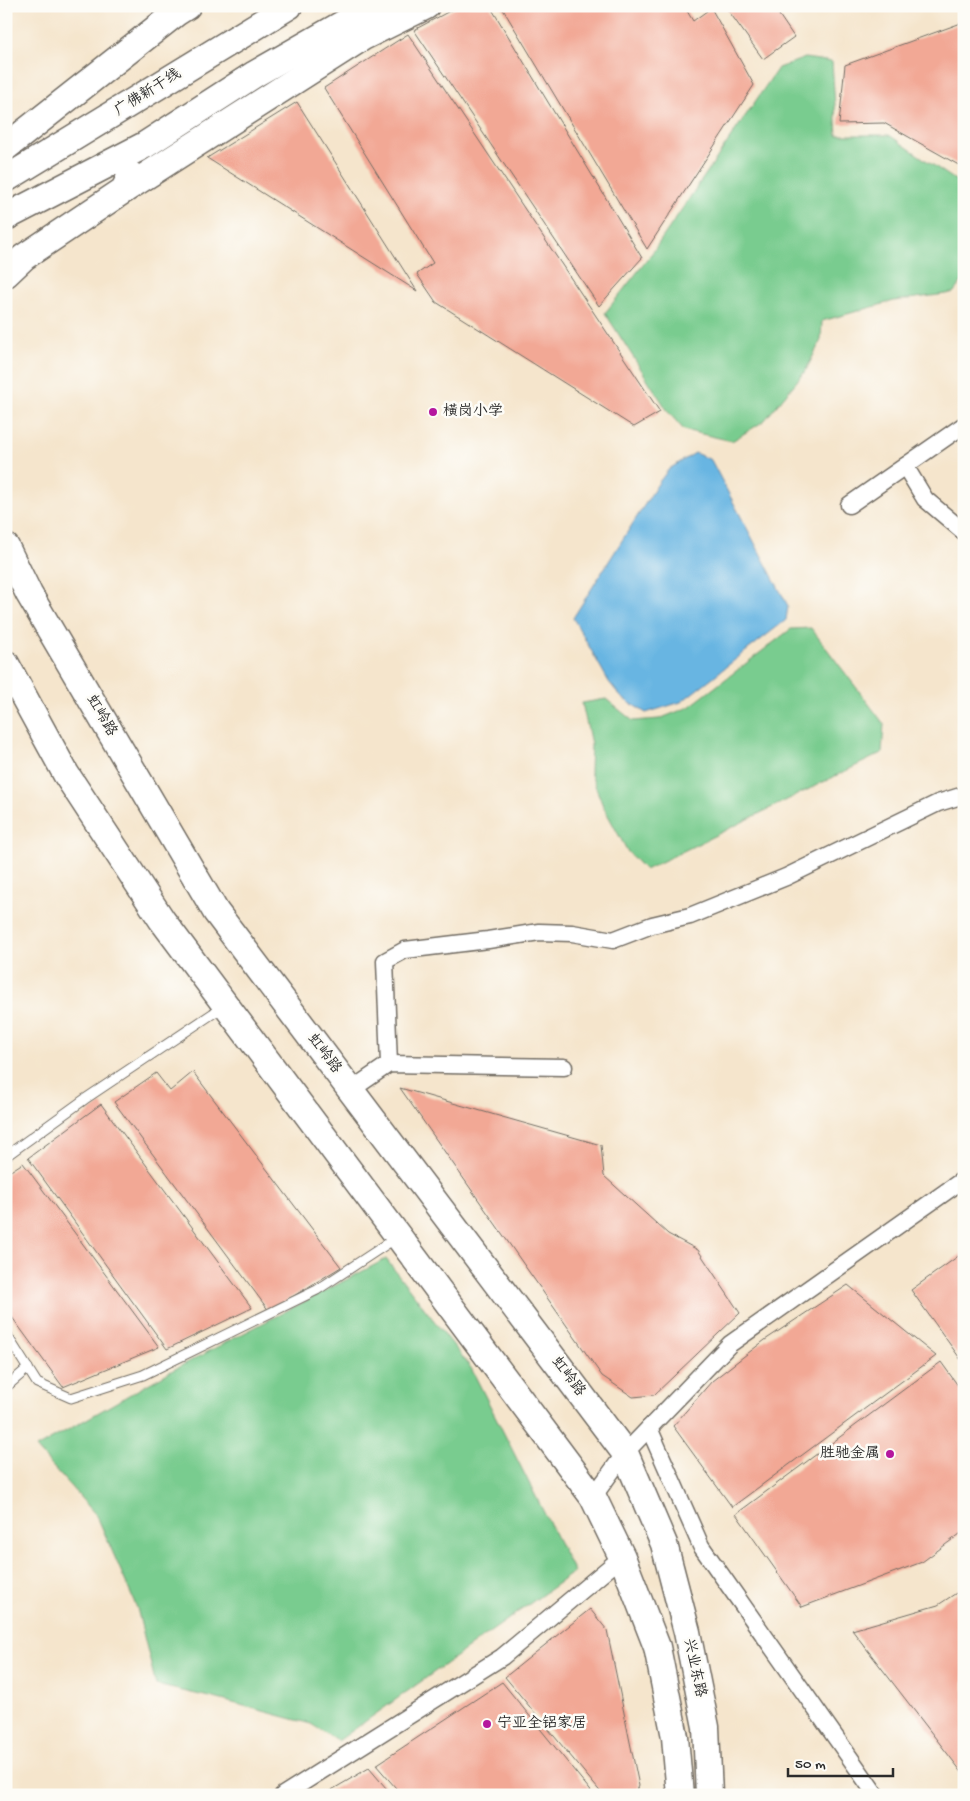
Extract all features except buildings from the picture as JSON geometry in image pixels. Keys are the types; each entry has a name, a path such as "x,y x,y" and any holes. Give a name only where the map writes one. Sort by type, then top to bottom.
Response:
{"main road":[{"path":"6,147 187,6"},
{"name":"广佛新干线","path":"6,179 289,6"},
{"path":"6,218 145,145 255,74 374,6"},
{"path":"6,274 24,257 124,190 363,37 426,6"},
{"path":"6,157 121,109"},
{"path":"124,190 145,145"},
{"name":"虹岭路","path":"6,547 29,594 216,912 625,1453 664,1544"},
{"path":"6,664 66,774 162,920 593,1497 622,1557 657,1647 675,1738 680,1795"},
{"name":"兴业东路","path":"664,1544 687,1632 706,1728 709,1795"}],"street":[{"path":"849,505 964,424"},
{"path":"905,466 924,499 964,532"},
{"path":"388,1064 384,961 406,950 539,932 572,933 613,940 652,925 690,916 786,877 938,803 964,795"},
{"path":"351,1090 388,1064 564,1067"},
{"path":"593,1497 625,1453 730,1344 964,1179"},
{"path":"649,1428 701,1546 876,1795"},
{"path":"283,1795 502,1657 622,1557"}],"lane":[{"path":"6,1156 85,1099 226,1005"},
{"path":"6,1334 37,1383 71,1398 143,1375 318,1290 398,1236"},
{"path":"6,1387 28,1368"}],"green space":[{"path":"805,58 832,62 837,135 889,135 964,186 964,279 953,293 894,301 822,321 821,340 806,370 764,421 732,441 684,430 669,413 605,313 650,256 778,68"},
{"path":"811,628 884,724 882,753 645,870 628,852 603,806 590,772 591,744 582,703 606,699 633,721 659,719 689,707 791,629"},
{"path":"386,1259 471,1368 574,1572 338,1741 311,1724 218,1699 156,1685 137,1608 97,1516 36,1448 171,1371"}],"water":[{"path":"695,453 711,460 788,606 786,620 681,702 646,713 622,698 609,682 573,618 659,482 669,469"}],"place":[{"name":"横岗小学","path":"433,412"},
{"name":"胜驰金属","path":"890,1454"},
{"name":"宁亚全铝家居","path":"487,1724"}]}
